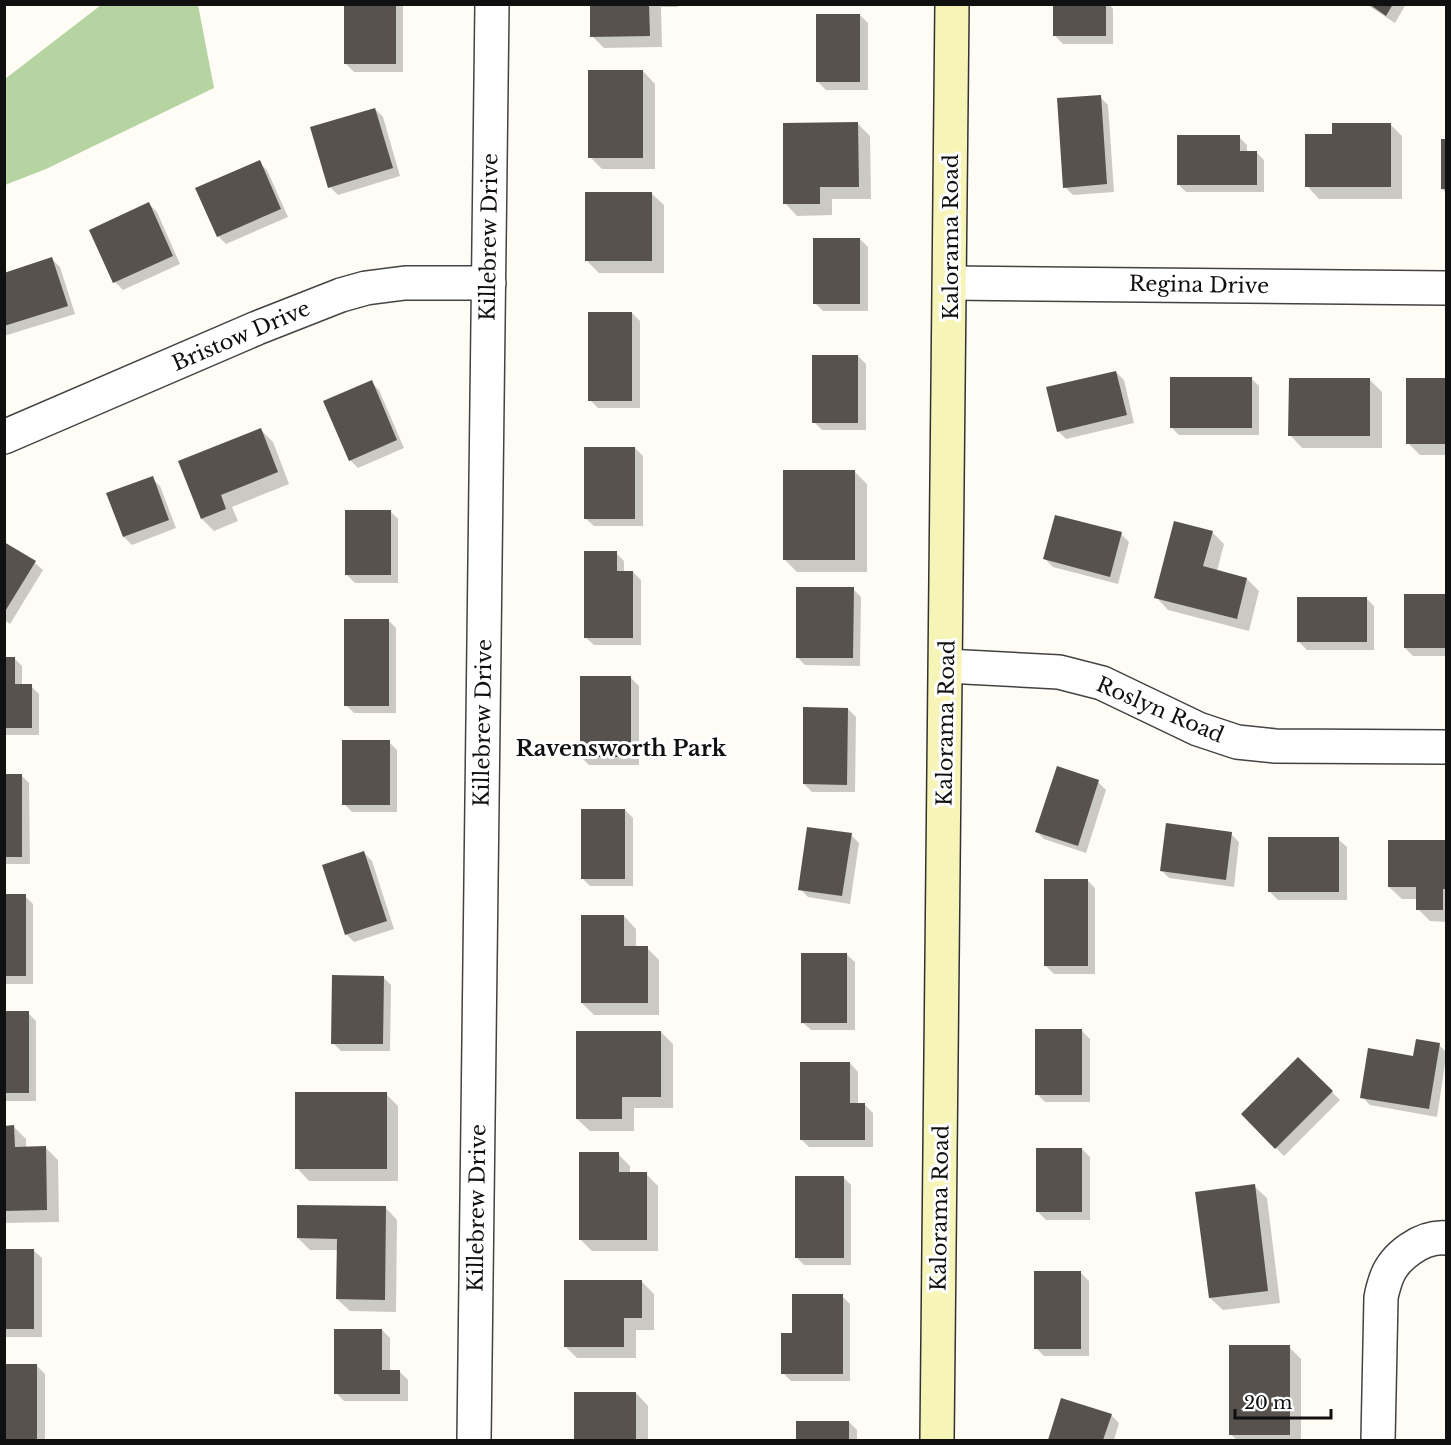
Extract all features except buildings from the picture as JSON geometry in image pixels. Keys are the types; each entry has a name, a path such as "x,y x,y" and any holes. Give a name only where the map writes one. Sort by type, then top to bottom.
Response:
{"street":[{"name":"Killebrew Drive","path":"474,1440 492,4"},
{"name":"Kalorama Road","path":"937,1440 951,282 952,4"},
{"name":"Bristow Drive","path":"4,437 256,328 341,295 366,288 405,282 489,283"},
{"name":"Regina Drive","path":"951,282 1446,288"},
{"name":"Roslyn Road","path":"946,666 1059,672 1102,683 1198,729 1237,742 1275,746 1446,747"},
{"path":"1378,1440 1381,1298 1386,1277 1399,1258 1418,1244 1446,1238"}],"green space":[{"path":"101,5 198,5 214,88 46,169 5,185 5,79"}],"district":[{"name":"Ravensworth Park","path":"621,748"}]}
